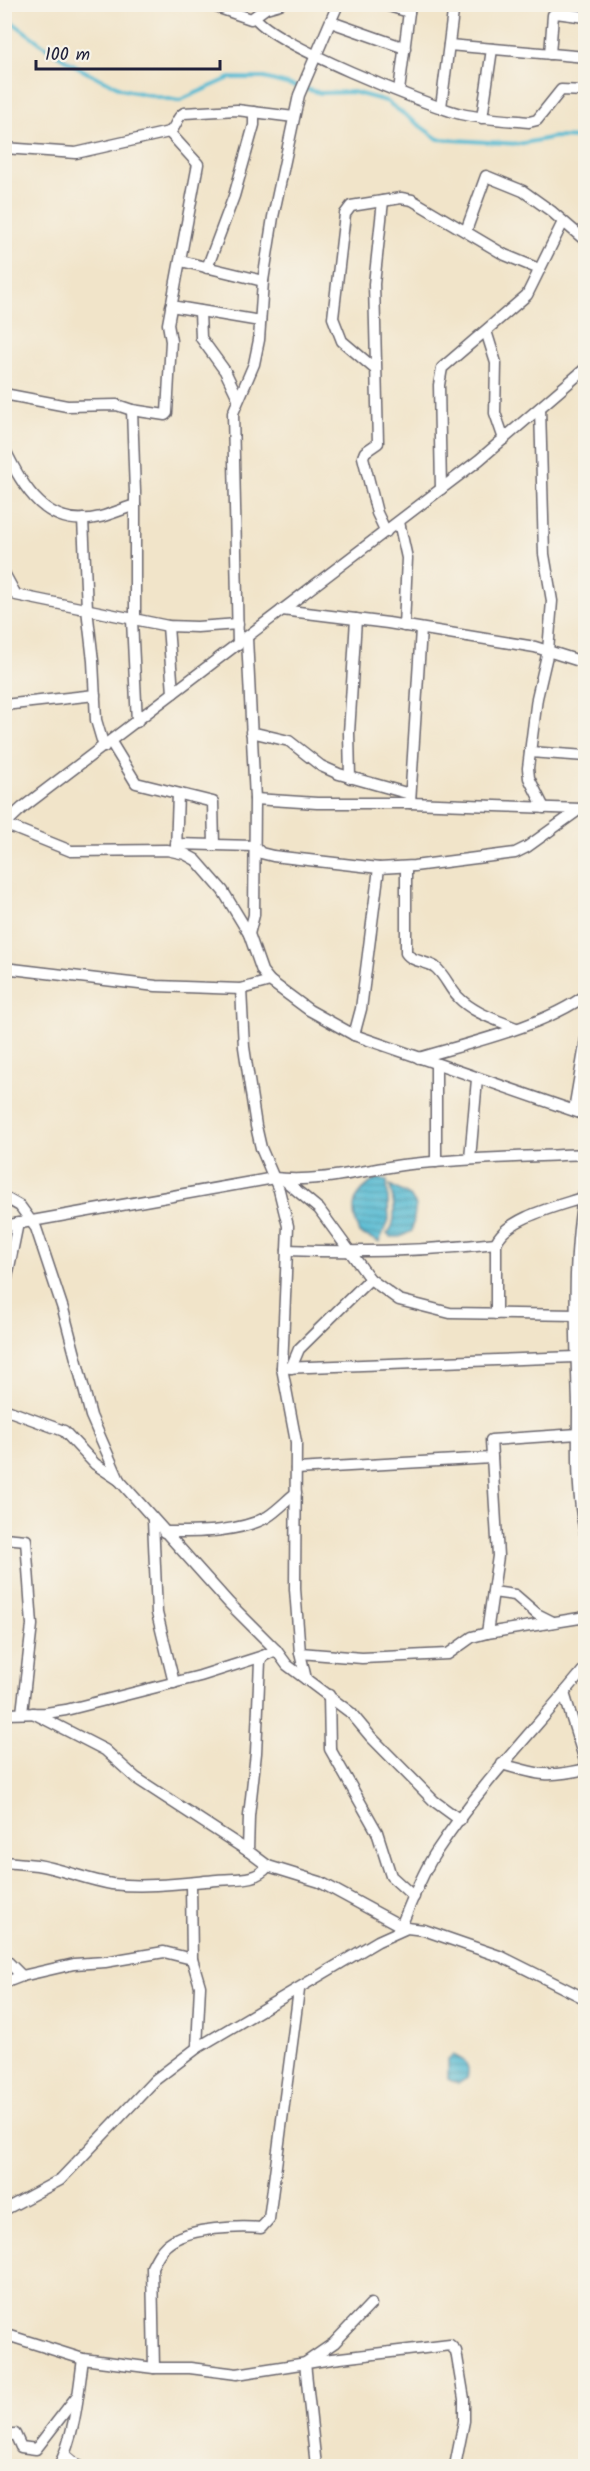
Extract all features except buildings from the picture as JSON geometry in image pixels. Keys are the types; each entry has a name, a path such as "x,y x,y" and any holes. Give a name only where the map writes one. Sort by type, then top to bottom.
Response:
{"street":[{"path":"208,4 247,18 255,17 266,8 280,4"},
{"path":"249,934 254,915 255,799 243,642 238,624 233,413 254,364 259,340 263,281 273,217 299,95 338,4"},
{"path":"441,107 454,4"},
{"path":"383,5 409,8 399,91"},
{"path":"550,54 554,15 556,13 585,17"},
{"path":"255,17 263,27 316,56 441,107 482,118 529,122 537,120 561,90 585,91"},
{"path":"331,22 405,48"},
{"path":"449,45 585,57"},
{"path":"482,118 492,49"},
{"path":"4,148 76,153 169,132 173,130 180,115 184,114 237,110 294,117"},
{"path":"207,268 234,196 254,125 254,112"},
{"path":"4,394 67,406 107,404 132,410 167,414 171,306 181,261 197,161 169,132"},
{"path":"466,231 486,176 523,191 585,241"},
{"path":"375,369 342,341 333,318 345,214 351,206 401,198 412,200 505,255 539,269"},
{"path":"383,201 374,284 378,443 365,452 363,457 377,513 386,532"},
{"path":"441,489 439,377 442,368 527,295 563,222"},
{"path":"181,261 263,281"},
{"path":"171,306 231,318 260,321"},
{"path":"200,311 201,338 225,370 238,398"},
{"path":"486,331 496,363 495,413 504,439"},
{"path":"583,809 515,853 406,867 379,868 273,856 261,853 254,846 214,845 71,851 5,824 22,808 441,489 504,439 585,368"},
{"path":"540,408 545,561 552,592 548,651 537,698 529,778 544,808"},
{"path":"132,410 135,505 135,615 132,620 137,722"},
{"path":"4,448 21,482 49,511 83,519 99,517 135,505"},
{"path":"83,519 87,609 96,720 108,744 136,783 213,802 214,845"},
{"path":"399,522 406,558 404,626"},
{"path":"4,573 16,596 168,626 197,627 238,624"},
{"path":"282,610 484,638 548,651 585,663"},
{"path":"350,778 349,733 356,619"},
{"path":"168,626 173,693"},
{"path":"410,799 421,629"},
{"path":"4,705 95,695"},
{"path":"251,732 289,741 321,766 410,799"},
{"path":"530,752 585,756"},
{"path":"176,847 177,794"},
{"path":"255,799 317,803 410,799 583,809"},
{"path":"176,847 196,860 223,891 249,934 262,971 270,981 309,1010 354,1035 585,1115"},
{"path":"406,867 406,953 408,957 433,966 441,973 458,997 479,1012 516,1028"},
{"path":"354,1035 361,1009 379,868"},
{"path":"4,968 156,986 241,990 270,981"},
{"path":"241,990 244,1047 256,1126 261,1148 279,1179 285,1210 286,1368 296,1442 295,1589 300,1653 306,1679"},
{"path":"419,1058 516,1028 567,1009 585,995"},
{"path":"574,1110 585,1039"},
{"path":"436,1064 436,1162"},
{"path":"471,1159 477,1079"},
{"path":"4,1226 279,1179 310,1180 402,1165 471,1159 585,1154"},
{"path":"279,1179 319,1209 370,1279 399,1300 450,1313 576,1316"},
{"path":"585,1182 582,1198 584,1257 576,1316 575,1357 581,1387 578,1434 582,1458 579,1495 585,1537"},
{"path":"4,1197 20,1206 31,1220 63,1309 91,1416 119,1480"},
{"path":"496,1314 496,1243 503,1232 539,1212 582,1198"},
{"path":"4,1292 18,1223"},
{"path":"287,1250 350,1252 450,1248 496,1243"},
{"path":"286,1368 299,1349 370,1279"},
{"path":"286,1368 575,1357"},
{"path":"5,1410 64,1431 95,1464 119,1480 229,1603 276,1650 287,1665 351,1713 434,1802 460,1820"},
{"path":"487,1633 498,1556 492,1439 578,1434"},
{"path":"296,1469 492,1458"},
{"path":"164,1532 209,1532 227,1529 266,1517 296,1493"},
{"path":"153,1520 157,1613 174,1683"},
{"path":"4,1538 26,1540 33,1624 28,1713"},
{"path":"493,1592 515,1595 537,1614 554,1622"},
{"path":"300,1653 362,1658 448,1654 472,1637 585,1617"},
{"path":"4,1714 66,1710 174,1683 276,1650"},
{"path":"248,1851 249,1816 256,1753 260,1661 263,1656"},
{"path":"398,1930 436,1852 502,1764 585,1667"},
{"path":"564,1693 580,1727 585,1764"},
{"path":"329,1695 330,1749 378,1832 392,1876 414,1897"},
{"path":"28,1713 105,1750 136,1778 268,1866 320,1882 398,1930"},
{"path":"502,1764 529,1772 555,1776 585,1768"},
{"path":"4,1862 38,1865 110,1883 191,1884 253,1877 262,1873 268,1866"},
{"path":"191,1884 192,1959 200,1986 197,2048"},
{"path":"4,2210 60,2180 155,2080 197,2048 398,1930 407,1928 424,1930 502,1957 585,1998"},
{"path":"4,1983 22,1976 74,1964 164,1952 192,1959"},
{"path":"4,1958 22,1976"},
{"path":"154,2368 152,2267 159,2253 171,2241 187,2233 244,2226 261,2228 269,2219 298,1990"},
{"path":"305,2363 334,2343 371,2304"},
{"path":"4,2334 83,2359 154,2368 190,2368 237,2374 437,2346 454,2347 464,2399 464,2421 455,2466"},
{"path":"59,2466 65,2455 79,2393 83,2359"},
{"path":"305,2363 316,2466"},
{"path":"4,2434 15,2434 21,2447 36,2449 79,2393"},
{"path":"65,2455 78,2466"}],"water":[{"path":"378,1178 387,1180 389,1220 379,1242 359,1233 354,1215 358,1195"},
{"path":"390,1185 410,1196 416,1205 412,1231 400,1237 390,1237 387,1234 394,1217"},
{"path":"453,2055 463,2061 468,2069 467,2078 458,2084 448,2079 448,2059"}],"waterway":[{"path":"4,16 51,51 86,72 125,90 178,101 230,78 264,78 321,93 353,92 386,101 438,139 519,144 555,137 586,138"}]}
